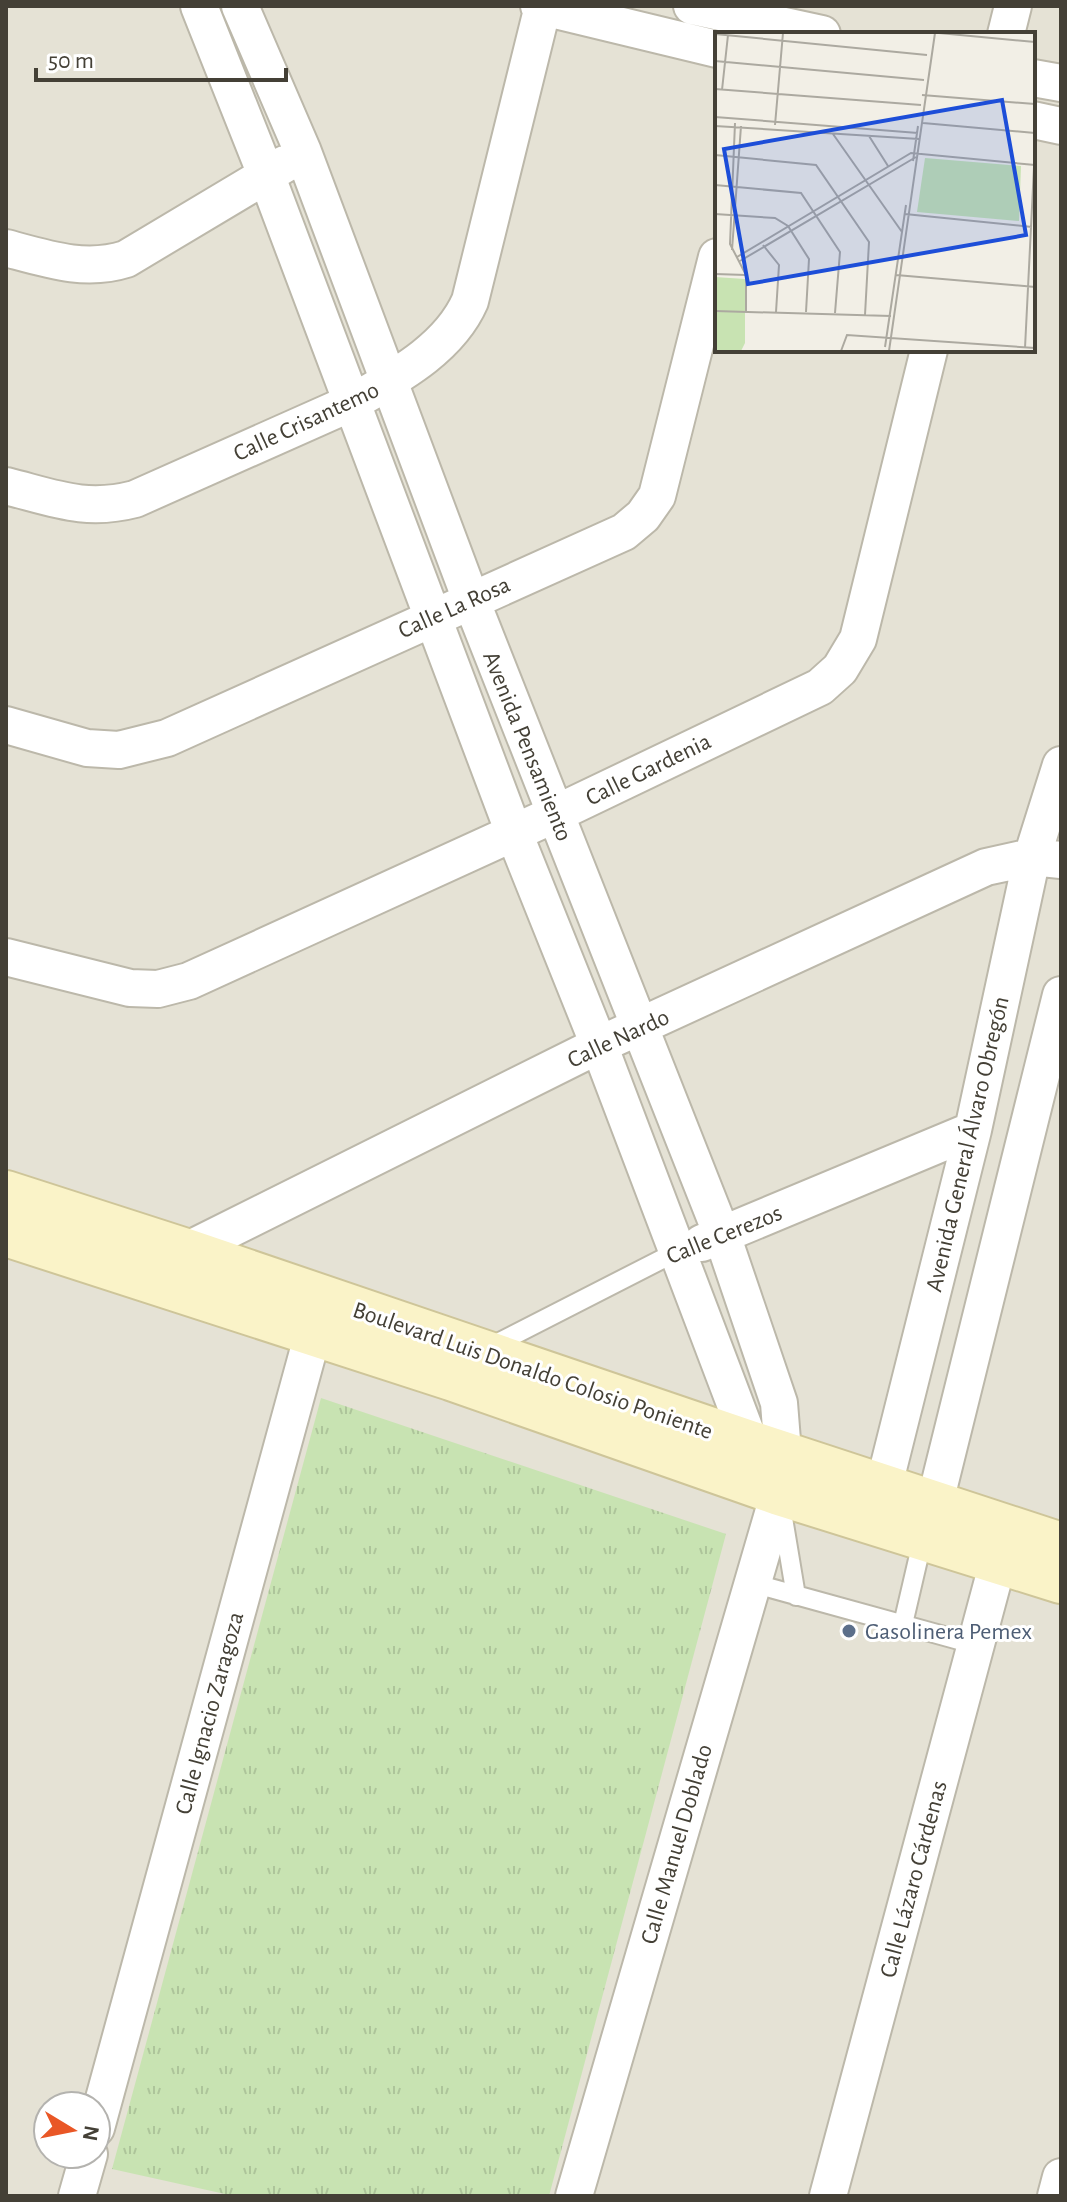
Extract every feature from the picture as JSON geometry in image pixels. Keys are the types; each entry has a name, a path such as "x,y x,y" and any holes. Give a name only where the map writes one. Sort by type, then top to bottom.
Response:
{"main road":[{"name":"Boulevard Luis Donaldo Colosio Poniente","path":"6,1193 186,1251 318,1317 451,1378 765,1468 929,1520 1061,1545"},
{"name":"Boulevard Luis Donaldo Colosio Poniente","path":"6,1234 318,1317 481,1352 765,1468"},
{"name":"Boulevard Luis Donaldo Colosio Poniente","path":"929,1520 998,1562 1061,1581"}],"street":[{"name":"Avenida Pensamiento","path":"199,6 353,402 514,833 765,1468"},
{"name":"Avenida Pensamiento","path":"240,6 303,152 471,600 722,1235 779,1403 765,1468"},
{"path":"541,6 715,49"},
{"name":"Calle Crisantemo","path":"6,486 87,506 111,506 135,499 353,402 387,382 449,336 462,319 470,301 541,6"},
{"path":"692,6 776,21 815,32"},
{"path":"1006,32 1013,6"},
{"path":"1035,78 1061,83"},
{"path":"1035,120 1061,126"},
{"path":"6,248 80,265 105,266 126,259 267,177 303,152"},
{"name":"Calle La Rosa","path":"6,725 87,748 119,750 167,738 624,532 643,516 657,496 715,265"},
{"name":"Calle Gardenia","path":"6,957 130,988 158,989 189,981 555,814 820,687 840,669 858,639 929,352"},
{"name":"Avenida General Álvaro Obregón","path":"879,1504 973,1130 1046,858 1061,765"},
{"name":"Calle Nardo","path":"186,1251 599,1045 986,867 1046,858"},
{"path":"929,1520 1061,995"},
{"name":"Calle Cerezos","path":"678,1251 973,1130"},
{"name":"Calle Ignacio Zaragoza","path":"106,2090 318,1317"},
{"name":"Calle Manuel Doblado","path":"574,2196 752,1583 765,1468"},
{"name":"Calle Lázaro Cárdenas","path":"828,2196 998,1562"},
{"path":"77,2196 84,2170"},
{"path":"1056,2196 1061,2177"}],"lane":[{"name":"Calle Cerezos","path":"481,1352 678,1251"},
{"path":"765,1468 796,1596"},
{"path":"903,1624 929,1520"},
{"path":"752,1583 977,1645"}],"shaded area":[{"path":"6,6 1061,6 1061,2196 6,2196"}],"green space":[{"path":"321,1398 726,1534 549,2196 234,2196 112,2169"}],"place":[{"name":"Gasolinera Pemex","path":"849,1631"}]}
